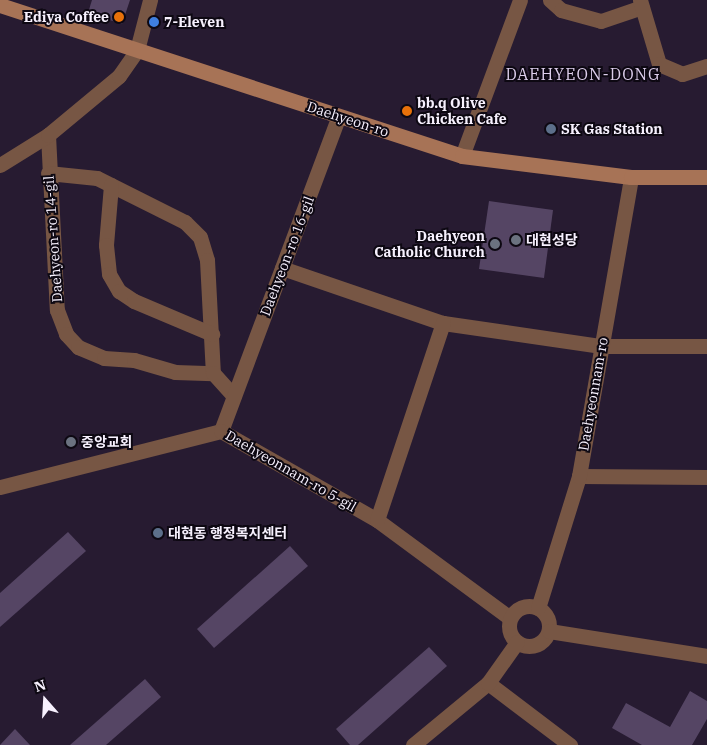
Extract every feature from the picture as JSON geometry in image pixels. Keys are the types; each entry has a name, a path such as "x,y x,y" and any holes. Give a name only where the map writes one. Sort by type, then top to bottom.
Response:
{"main road":[{"name":"Daehyeon-ro","path":"0,4 462,156 630,177 707,177"}],"street":[{"path":"0,165 48,135 119,76 136,50 150,0"},
{"path":"550,0 561,10 601,21 641,4 659,64 682,74 707,66"},
{"path":"462,156 518,1"},
{"name":"Daehyeon-ro 16-gil","path":"221,431 339,116"},
{"name":"Daehyeon-ro 14-gil","path":"48,135 48,173 57,310 66,334 78,347 104,358 134,360 175,372 213,373"},
{"path":"48,173 97,178 185,222 200,237 207,260 213,373 234,396"},
{"name":"Daehyeonnam-ro","path":"538,608 579,476 630,177"},
{"path":"112,185 106,245 109,274 119,291 134,301 212,334"},
{"path":"282,268 443,323 601,346 707,346"},
{"path":"377,520 443,323"},
{"name":"Daehyeonnam-ro 5-gil","path":"1,483 221,431 377,520 510,618"},
{"path":"579,476 707,477"},
{"path":"525,606 538,608 548,617 549,631 546,637 536,645 529,646 517,642 509,631 510,618 525,606"},
{"path":"549,631 707,656"},
{"path":"413,745 488,683 517,642"},
{"path":"488,683 570,745"}],"building":[{"path":"92,0 130,0 122,24 88,13"},
{"name":"대현성당","path":"489,201 553,210 544,278 479,269"},
{"path":"68,532 86,551 0,627 0,593"},
{"path":"290,546 308,566 214,648 197,629"},
{"path":"429,647 447,666 358,745 350,745 336,729"},
{"path":"145,679 161,697 106,745 70,745"},
{"path":"690,691 707,701 707,719 692,745 642,745 612,728 626,703 670,727"},
{"path":"15,729 30,745 0,745"}],"place":[{"name":"Ediya Coffee","path":"119,17"},
{"name":"7-Eleven","path":"154,22"},
{"name":"bb.q Olive Chicken Cafe","path":"407,111"},
{"name":"SK Gas Station","path":"551,129"},
{"name":"대현성당","path":"516,240"},
{"name":"Daehyeon Catholic Church","path":"495,244"},
{"name":"중앙교회","path":"71,442"},
{"name":"대현동 행정복지센터","path":"158,533"}],"district":[{"name":"DAEHYEON-DONG","path":"583,74"}]}
